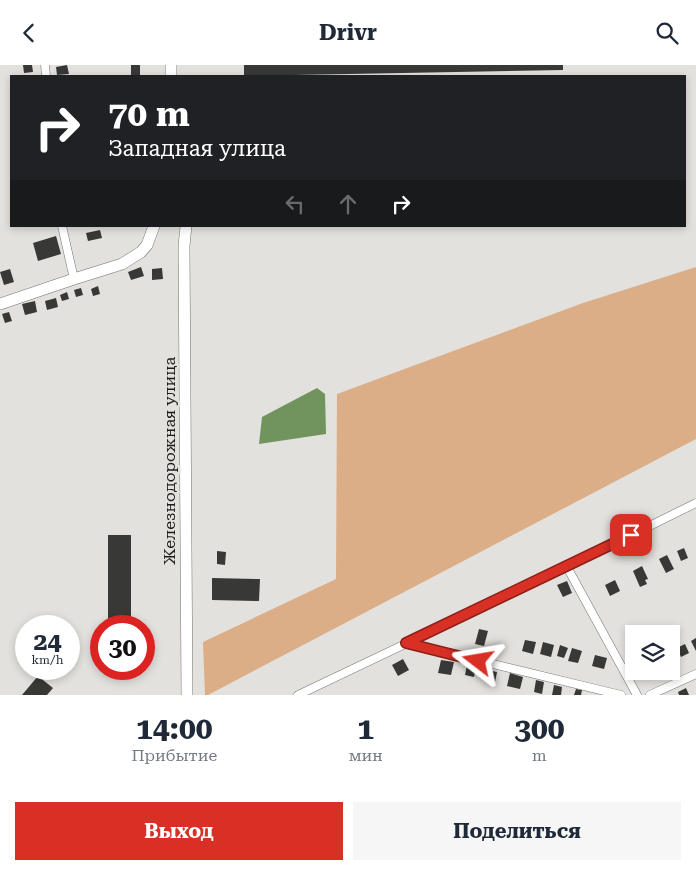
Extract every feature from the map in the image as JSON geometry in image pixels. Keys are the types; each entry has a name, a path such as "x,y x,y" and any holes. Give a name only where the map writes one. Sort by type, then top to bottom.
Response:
{"street":[{"path":"62,227 74,279"},
{"path":"0,304 122,265 141,252 147,245 154,227"},
{"name":"Железнодорожная улица","path":"186,227 184,266 187,695"},
{"path":"298,695 567,567 696,503"},
{"path":"567,567 638,695"},
{"path":"406,643 622,695"},
{"path":"650,695 696,674"}],"shaded area":[{"path":"696,267 696,439 205,695 203,642 336,579 337,394 583,303"},
{"path":"317,388 325,394 326,434 259,444 262,417"}],"building":[{"path":"23,65 32,65 33,72 24,73"},
{"path":"67,65 69,74 57,75 56,67"},
{"path":"131,65 140,65 140,75 131,75"},
{"path":"244,65 563,65 563,70 244,75"},
{"path":"100,230 102,238 88,241 86,233"},
{"path":"56,236 61,254 38,261 33,243"},
{"path":"141,267 144,276 131,280 128,272"},
{"path":"162,268 163,279 152,280 152,269"},
{"path":"10,269 14,282 4,285 0,272"},
{"path":"98,286 100,294 93,296 91,289"},
{"path":"81,288 83,295 76,297 74,290"},
{"path":"67,292 69,299 62,301 60,295"},
{"path":"56,298 58,307 47,310 45,301"},
{"path":"35,301 37,312 25,315 22,304"},
{"path":"9,312 12,321 5,323 2,314"},
{"path":"108,535 131,535 131,615 108,615"},
{"path":"684,548 688,558 681,561 677,551"},
{"path":"217,551 226,552 225,565 217,564"},
{"path":"667,555 674,569 666,573 659,559"},
{"path":"642,566 648,579 645,580 647,584 640,587 633,571"},
{"path":"212,578 260,579 259,601 212,600"},
{"path":"615,580 620,591 610,596 605,585"},
{"path":"567,581 572,593 563,597 557,585"},
{"path":"479,629 488,631 484,646 475,644"},
{"path":"696,638 696,651 691,641"},
{"path":"525,640 536,642 533,654 522,651"},
{"path":"543,642 554,645 551,657 540,654"},
{"path":"685,644 689,653 681,657 680,646"},
{"path":"560,645 568,648 564,658 557,656"},
{"path":"572,648 582,651 578,663 568,661"},
{"path":"595,655 607,658 604,669 592,666"},
{"path":"403,659 409,670 398,676 392,665"},
{"path":"441,660 454,662 451,675 438,673"},
{"path":"467,665 476,667 474,677 465,675"},
{"path":"487,670 497,672 495,682 485,680"},
{"path":"510,673 523,677 520,689 507,686"},
{"path":"35,680 43,680 53,688 47,695 22,695"},
{"path":"536,680 544,682 542,694 534,692"},
{"path":"554,685 562,687 561,695 552,695"},
{"path":"686,688 689,695 679,695 678,692"},
{"path":"576,689 582,690 581,695 574,695"}],"route":[{"path":"478,661 406,643 631,535"}]}
